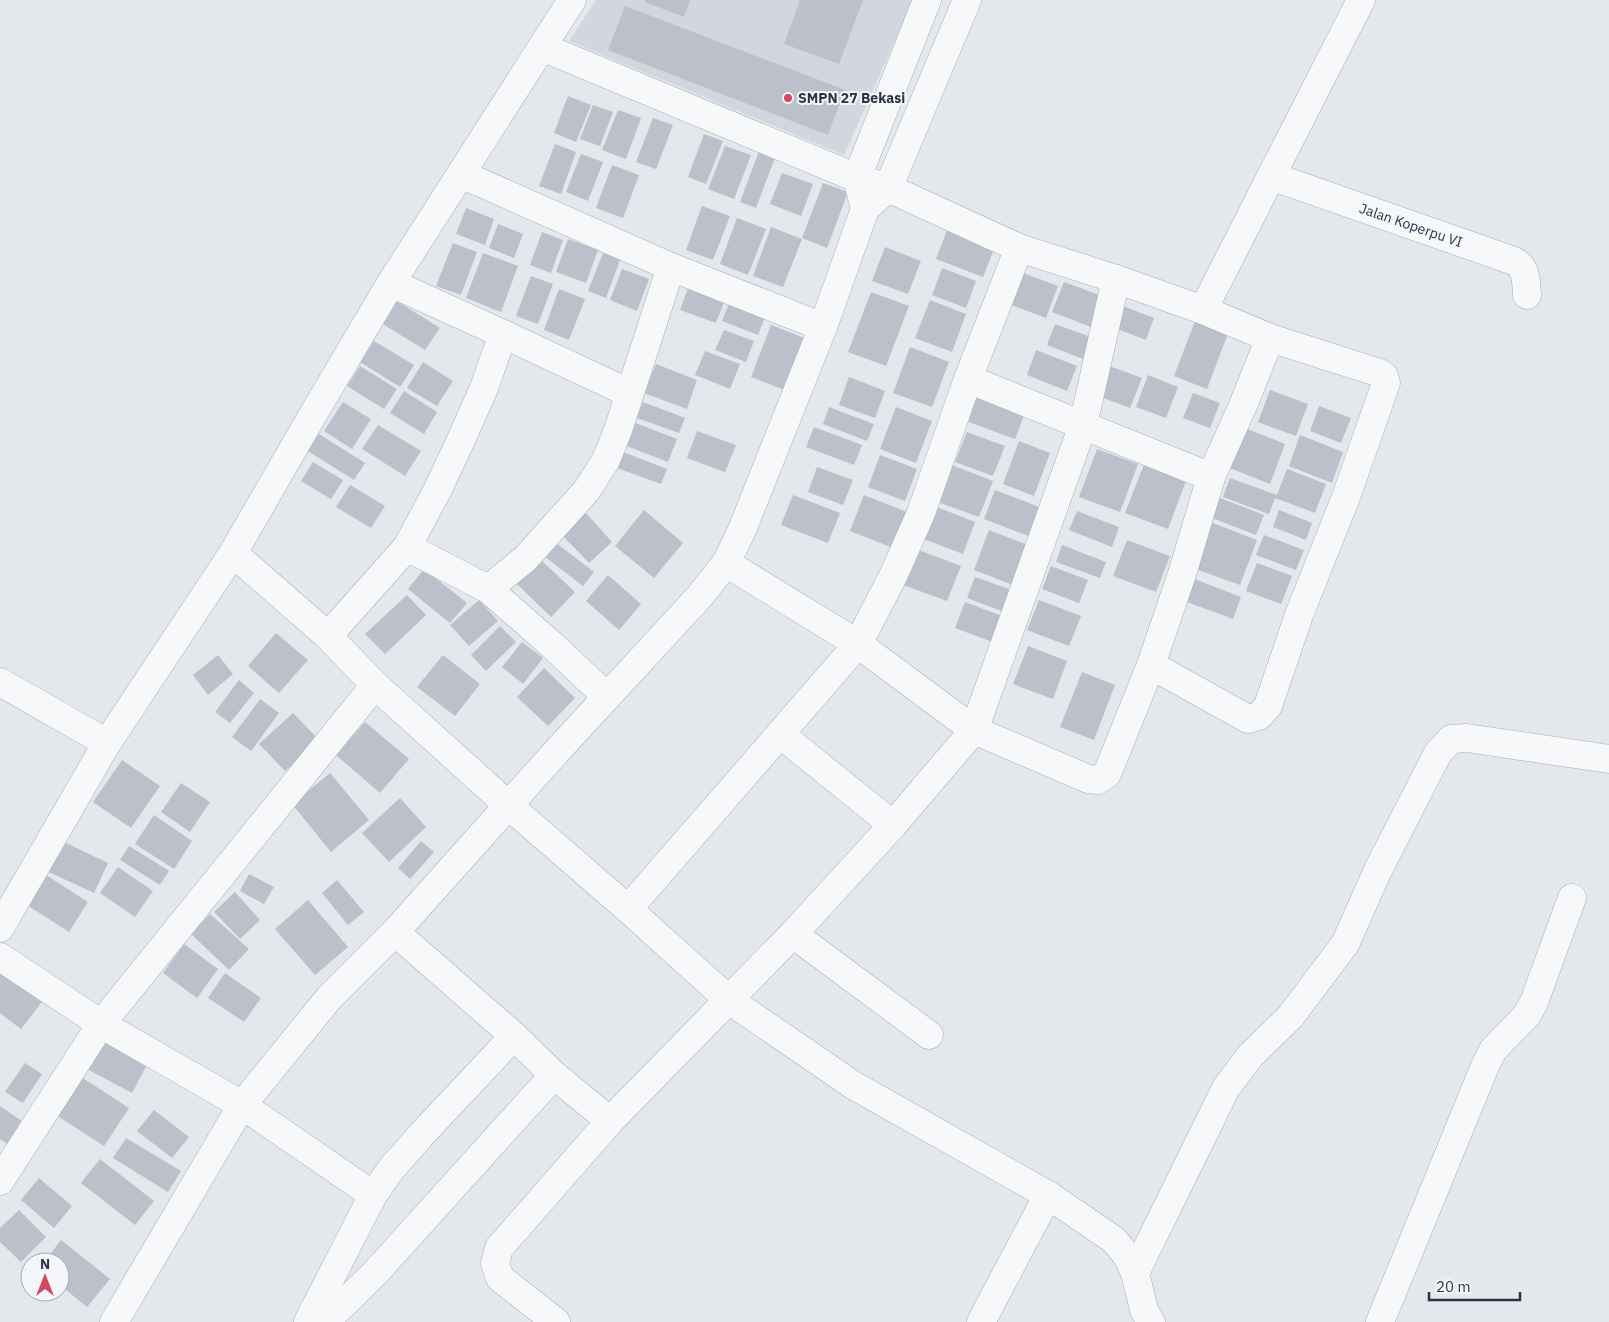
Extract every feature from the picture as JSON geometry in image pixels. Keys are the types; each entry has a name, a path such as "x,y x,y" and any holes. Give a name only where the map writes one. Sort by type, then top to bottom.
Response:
{"street":[{"path":"0,928 107,743 233,553 391,283 572,0"},
{"path":"864,209 857,178 927,0"},
{"path":"114,1322 242,1105 329,998 395,932 508,805 699,597 726,563 742,530 823,327 864,209 888,188 967,0"},
{"path":"1203,310 1361,0"},
{"path":"542,47 857,178 888,188 1019,248 1116,279 1203,310 1270,338 1380,373 1384,376 1386,382 1346,497 1299,615 1268,706 1259,716 1248,719 1151,665"},
{"path":"461,174 671,267 823,327"},
{"name":"Jalan Koperpu VI","path":"1271,176 1509,258 1522,266 1526,276 1527,295"},
{"path":"628,909 858,644 894,574 922,513 968,380 1019,248"},
{"path":"488,589 525,559 587,490 606,460 618,430 671,267"},
{"path":"556,1322 500,1278 495,1263 499,1248 610,1121 793,934 893,826 974,730 1083,425 1116,279"},
{"path":"391,283 629,393"},
{"path":"328,636 407,547 437,491 460,442 484,388 504,334"},
{"path":"726,563 858,644 974,730 1088,779 1098,780 1107,774 1151,665 1183,571 1211,477 1270,338"},
{"path":"968,380 1211,477"},
{"path":"407,547 488,589 552,645 607,697"},
{"path":"233,553 328,636 374,685 729,1000 853,1085 1048,1195 1114,1240 1127,1256 1136,1273 1144,1310 1151,1322"},
{"path":"0,682 107,743"},
{"path":"0,1181 101,1024 374,685"},
{"path":"780,734 893,826"},
{"path":"1136,1273 1226,1088 1250,1056 1290,1017 1345,944 1382,861 1438,753 1451,739 1467,738 1609,759"},
{"path":"1380,1322 1492,1050 1527,1015 1534,1002 1572,898"},
{"path":"395,932 514,1036 554,1075 610,1121"},
{"path":"793,934 929,1035"},
{"path":"0,957 101,1024 242,1105 373,1195"},
{"path":"308,1322 373,1195 392,1168 514,1036"},
{"path":"325,1322 377,1271 554,1075"},
{"path":"982,1322 1048,1195"}],"shaded area":[{"name":"SMPN 27 Bekasi","path":"596,0 913,0 844,155 569,41"}],"building":[{"path":"646,0 690,0 684,17 645,2"},
{"path":"800,0 863,0 839,64 784,44"},
{"path":"625,6 845,90 828,135 608,50"},
{"path":"568,96 591,105 576,142 554,133"},
{"path":"593,105 613,112 600,146 580,139"},
{"path":"618,110 641,118 626,159 602,150"},
{"path":"653,118 673,125 656,169 636,162"},
{"path":"704,134 723,141 706,184 688,177"},
{"path":"555,144 576,152 561,194 539,186"},
{"path":"725,146 751,155 734,199 708,189"},
{"path":"761,146 777,152 756,208 740,202"},
{"path":"581,154 603,162 588,201 566,192"},
{"path":"612,165 639,175 623,218 596,208"},
{"path":"782,173 813,184 801,216 770,204"},
{"path":"823,183 848,192 827,248 802,238"},
{"path":"702,206 730,216 713,260 686,250"},
{"path":"466,208 494,219 485,245 456,234"},
{"path":"737,218 766,229 748,275 720,264"},
{"path":"498,224 523,234 514,258 489,248"},
{"path":"949,225 996,244 983,277 936,259"},
{"path":"771,227 802,239 783,287 753,276"},
{"path":"542,232 563,240 551,273 530,265"},
{"path":"568,239 598,250 586,283 556,272"},
{"path":"453,243 477,252 461,295 436,286"},
{"path":"885,247 921,261 908,294 872,281"},
{"path":"483,253 518,266 501,312 466,298"},
{"path":"603,253 620,260 606,298 588,291"},
{"path":"942,268 976,281 966,308 932,295"},
{"path":"622,269 649,279 637,311 610,300"},
{"path":"1023,273 1058,286 1046,318 1011,305"},
{"path":"531,276 553,284 538,324 516,316"},
{"path":"1064,282 1102,296 1091,327 1052,312"},
{"path":"688,288 724,302 716,323 680,310"},
{"path":"559,289 585,299 569,340 544,330"},
{"path":"871,292 909,306 886,366 848,352"},
{"path":"395,300 440,328 425,350 381,323"},
{"path":"930,300 966,314 952,352 915,338"},
{"path":"729,303 765,317 758,335 722,321"},
{"path":"1115,303 1154,318 1146,340 1107,325"},
{"path":"1197,316 1230,328 1207,389 1174,376"},
{"path":"1055,324 1091,337 1083,359 1047,345"},
{"path":"771,325 807,339 787,391 751,377"},
{"path":"724,330 754,341 746,362 715,350"},
{"path":"374,341 414,365 400,387 360,362"},
{"path":"910,347 949,362 932,407 893,393"},
{"path":"1036,350 1077,366 1067,391 1027,375"},
{"path":"705,351 740,364 730,389 695,375"},
{"path":"423,362 453,381 437,406 407,388"},
{"path":"656,364 697,380 687,409 644,393"},
{"path":"1104,364 1142,378 1130,408 1093,394"},
{"path":"360,366 397,389 384,409 347,386"},
{"path":"1148,375 1178,387 1166,418 1136,407"},
{"path":"849,377 885,391 875,418 839,405"},
{"path":"975,389 1027,408 1015,439 963,420"},
{"path":"1270,390 1308,404 1296,436 1258,422"},
{"path":"404,391 437,412 424,434 390,413"},
{"path":"1193,393 1220,403 1210,428 1183,418"},
{"path":"343,402 371,419 352,449 324,431"},
{"path":"643,402 685,418 679,433 637,418"},
{"path":"1319,406 1351,418 1341,443 1310,431"},
{"path":"829,407 874,424 867,441 823,424"},
{"path":"896,407 932,421 916,463 880,449"},
{"path":"633,422 677,439 668,462 624,445"},
{"path":"378,425 421,451 405,476 362,449"},
{"path":"814,427 862,445 854,465 806,447"},
{"path":"1242,427 1285,444 1270,484 1227,467"},
{"path":"314,431 365,463 354,480 303,448"},
{"path":"697,431 736,445 725,472 687,458"},
{"path":"967,432 1005,446 993,476 955,462"},
{"path":"1300,435 1343,452 1332,483 1289,466"},
{"path":"1019,441 1050,453 1034,496 1003,484"},
{"path":"1097,449 1138,464 1120,512 1079,497"},
{"path":"623,452 667,469 661,484 617,468"},
{"path":"880,455 917,469 905,501 868,487"},
{"path":"1147,457 1189,473 1168,529 1125,513"},
{"path":"313,462 343,480 331,499 301,481"},
{"path":"949,464 993,481 979,517 935,501"},
{"path":"817,467 853,480 843,505 808,492"},
{"path":"1287,469 1326,484 1315,513 1275,498 1269,514 1223,497 1230,478 1277,495"},
{"path":"350,485 385,506 371,528 336,507"},
{"path":"995,490 1042,508 1031,537 984,519"},
{"path":"793,495 840,513 828,543 781,525"},
{"path":"864,495 907,512 893,548 850,531"},
{"path":"1220,498 1264,515 1256,535 1212,518"},
{"path":"934,506 975,522 963,554 921,538"},
{"path":"644,510 683,543 654,578 615,546"},
{"path":"1279,510 1312,523 1306,540 1273,527"},
{"path":"1077,511 1119,527 1112,547 1069,530"},
{"path":"585,512 612,542 589,563 561,534"},
{"path":"1210,522 1257,540 1240,585 1193,568"},
{"path":"989,530 1028,545 1013,585 974,570"},
{"path":"1264,535 1304,550 1296,570 1256,555"},
{"path":"551,539 594,572 583,586 540,553"},
{"path":"1127,540 1170,556 1156,592 1113,576"},
{"path":"1062,545 1106,562 1100,578 1056,562"},
{"path":"908,546 961,566 947,601 895,582"},
{"path":"540,559 575,592 551,617 516,583"},
{"path":"1257,563 1292,576 1281,604 1246,591"},
{"path":"1051,566 1088,580 1079,603 1042,589"},
{"path":"424,569 467,603 450,623 408,589"},
{"path":"608,575 641,604 619,630 586,601"},
{"path":"975,577 1020,593 1012,615 967,598"},
{"path":"1192,578 1241,597 1233,619 1184,601"},
{"path":"407,595 426,615 385,654 365,634"},
{"path":"479,600 498,621 469,646 450,625"},
{"path":"1039,600 1081,616 1069,646 1027,630"},
{"path":"965,602 1013,620 1003,646 955,628"},
{"path":"500,626 516,642 486,671 471,655"},
{"path":"276,633 308,660 279,693 248,666"},
{"path":"522,642 543,658 523,684 502,667"},
{"path":"1028,646 1067,661 1053,699 1013,684"},
{"path":"218,655 233,674 208,695 193,675"},
{"path":"443,655 480,684 455,716 417,687"},
{"path":"544,668 575,698 548,726 517,697"},
{"path":"1082,672 1115,685 1094,740 1060,727"},
{"path":"239,680 254,693 230,723 215,712"},
{"path":"260,699 279,713 251,751 232,737"},
{"path":"293,713 319,740 285,771 259,744"},
{"path":"365,722 409,759 380,793 336,755"},
{"path":"122,760 160,786 131,828 93,802"},
{"path":"330,773 369,820 331,852 292,804"},
{"path":"181,783 210,802 190,832 161,812"},
{"path":"400,798 426,827 389,862 362,833"},
{"path":"154,815 192,841 174,869 135,844"},
{"path":"421,841 434,852 410,879 398,868"},
{"path":"64,842 108,863 94,893 49,872"},
{"path":"129,846 169,871 160,885 120,860"},
{"path":"118,867 153,891 135,917 100,893"},
{"path":"249,874 274,887 264,904 240,891"},
{"path":"46,875 88,902 69,932 27,905"},
{"path":"337,880 364,912 348,925 322,893"},
{"path":"235,892 260,920 240,939 214,912"},
{"path":"308,900 348,947 315,975 275,929"},
{"path":"210,914 249,949 229,970 191,934"},
{"path":"184,944 218,969 197,998 163,973"},
{"path":"0,962 45,998 21,1029 0,1013"},
{"path":"225,973 261,998 244,1022 208,998"},
{"path":"107,1033 151,1057 132,1093 87,1069"},
{"path":"25,1063 42,1074 23,1103 5,1092"},
{"path":"78,1075 129,1108 104,1146 53,1113"},
{"path":"0,1106 29,1126 13,1148 0,1139"},
{"path":"154,1110 189,1137 172,1158 137,1131"},
{"path":"126,1138 181,1171 168,1192 113,1158"},
{"path":"100,1159 154,1201 135,1225 81,1183"},
{"path":"39,1178 72,1206 54,1228 21,1200"},
{"path":"19,1210 46,1237 31,1252 20,1252 20,1261 0,1242 0,1228"},
{"path":"61,1240 110,1279 87,1307 70,1293 70,1252 52,1252"}],"place":[{"name":"SMPN 27 Bekasi","path":"788,98"}]}
